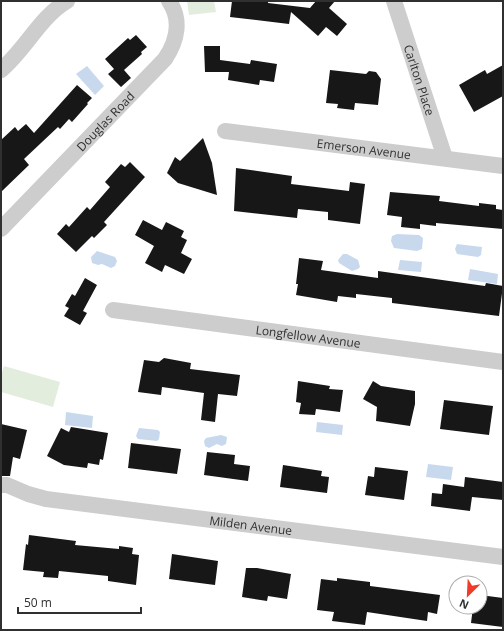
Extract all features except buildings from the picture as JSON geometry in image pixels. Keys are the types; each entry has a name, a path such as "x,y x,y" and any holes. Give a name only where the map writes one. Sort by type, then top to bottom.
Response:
{"street":[{"path":"1,70 9,63 48,15 67,1"},
{"name":"Douglas Road","path":"1,229 166,59 172,49 177,25 174,8 169,1"},
{"name":"Carlton Place","path":"394,1 445,158"},
{"name":"Emerson Avenue","path":"226,131 503,166"},
{"name":"Longfellow Avenue","path":"113,310 503,362"},
{"name":"Milden Avenue","path":"1,485 7,485 28,494 46,499 503,557"}],"green space":[{"path":"187,1 214,1 216,12 189,15"},
{"path":"4,366 60,382 53,407 1,392 1,376"}],"water":[{"path":"87,66 104,86 95,95 76,74"},
{"path":"397,234 419,235 423,238 422,249 417,251 394,248 391,241 392,236"},
{"path":"457,244 482,247 481,255 478,257 457,254 455,249"},
{"path":"97,251 115,257 117,261 115,266 111,268 102,264 98,265 92,263 91,257"},
{"path":"343,254 347,254 358,260 360,267 352,271 339,263 338,260"},
{"path":"400,260 422,262 421,272 398,270"},
{"path":"470,269 498,274 497,284 468,280"},
{"path":"66,412 93,416 92,428 65,425"},
{"path":"317,422 343,425 342,435 316,432"},
{"path":"139,428 158,430 160,432 159,439 157,441 138,439 136,436"},
{"path":"221,435 227,437 226,444 222,446 217,444 209,448 205,446 204,441 206,438"},
{"path":"428,464 453,467 451,480 426,477"}]}
